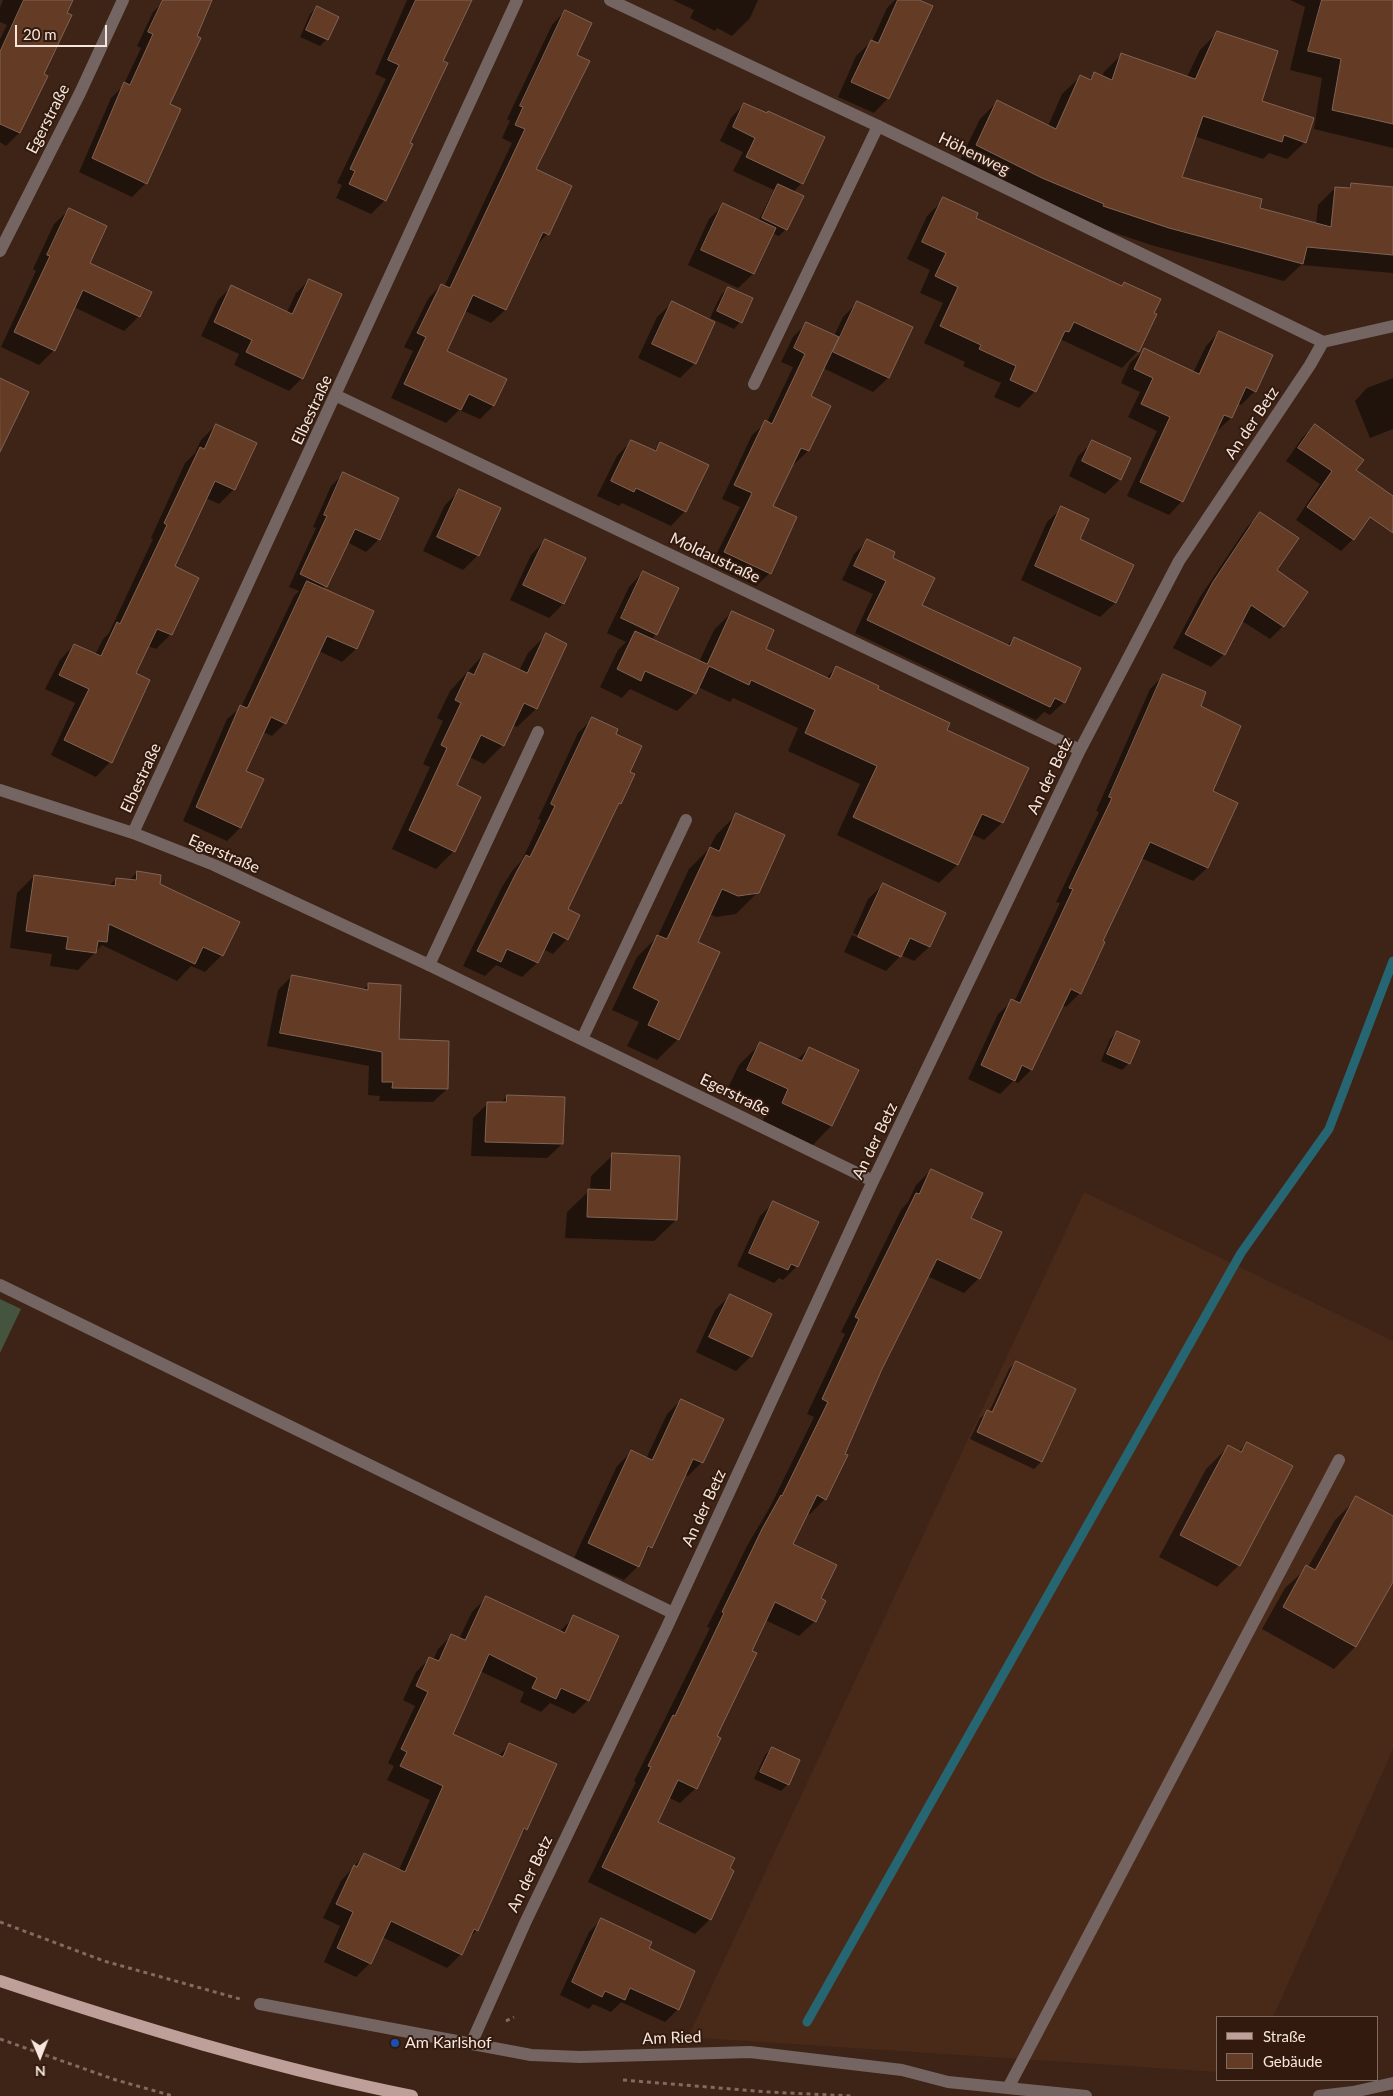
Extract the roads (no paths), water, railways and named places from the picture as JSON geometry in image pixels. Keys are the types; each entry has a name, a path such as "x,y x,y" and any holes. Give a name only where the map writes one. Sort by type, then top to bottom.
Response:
{"main road":[{"path":"0,1981 181,2038 282,2066 412,2096"}],"street":[{"name":"Egerstraße","path":"0,251 80,93 123,0"},
{"name":"Elbestraße","path":"133,833 337,396 517,0"},
{"name":"Höhenweg","path":"610,0 878,126 1323,342"},
{"path":"754,384 878,126"},
{"path":"1323,342 1393,326"},
{"name":"An der Betz","path":"471,2044 524,1923 673,1613 874,1181 1080,750 1179,561 1323,342"},
{"name":"Moldaustraße","path":"337,396 1080,750"},
{"path":"429,965 538,732"},
{"name":"Egerstraße","path":"0,790 133,833 214,865 429,965 874,1181"},
{"path":"582,1039 686,820"},
{"path":"0,1285 673,1613"},
{"path":"1008,2088 1339,1460"},
{"name":"Am Ried","path":"260,2004 531,2055 580,2057 750,2052 892,2069 948,2082 1086,2096"},
{"path":"1319,2096 1354,2092 1393,2083"}],"waterway":[{"path":"807,2022 1241,1253 1329,1129 1393,961"}],"place":[{"name":"Am Karlshof","path":"395,2043"}]}
